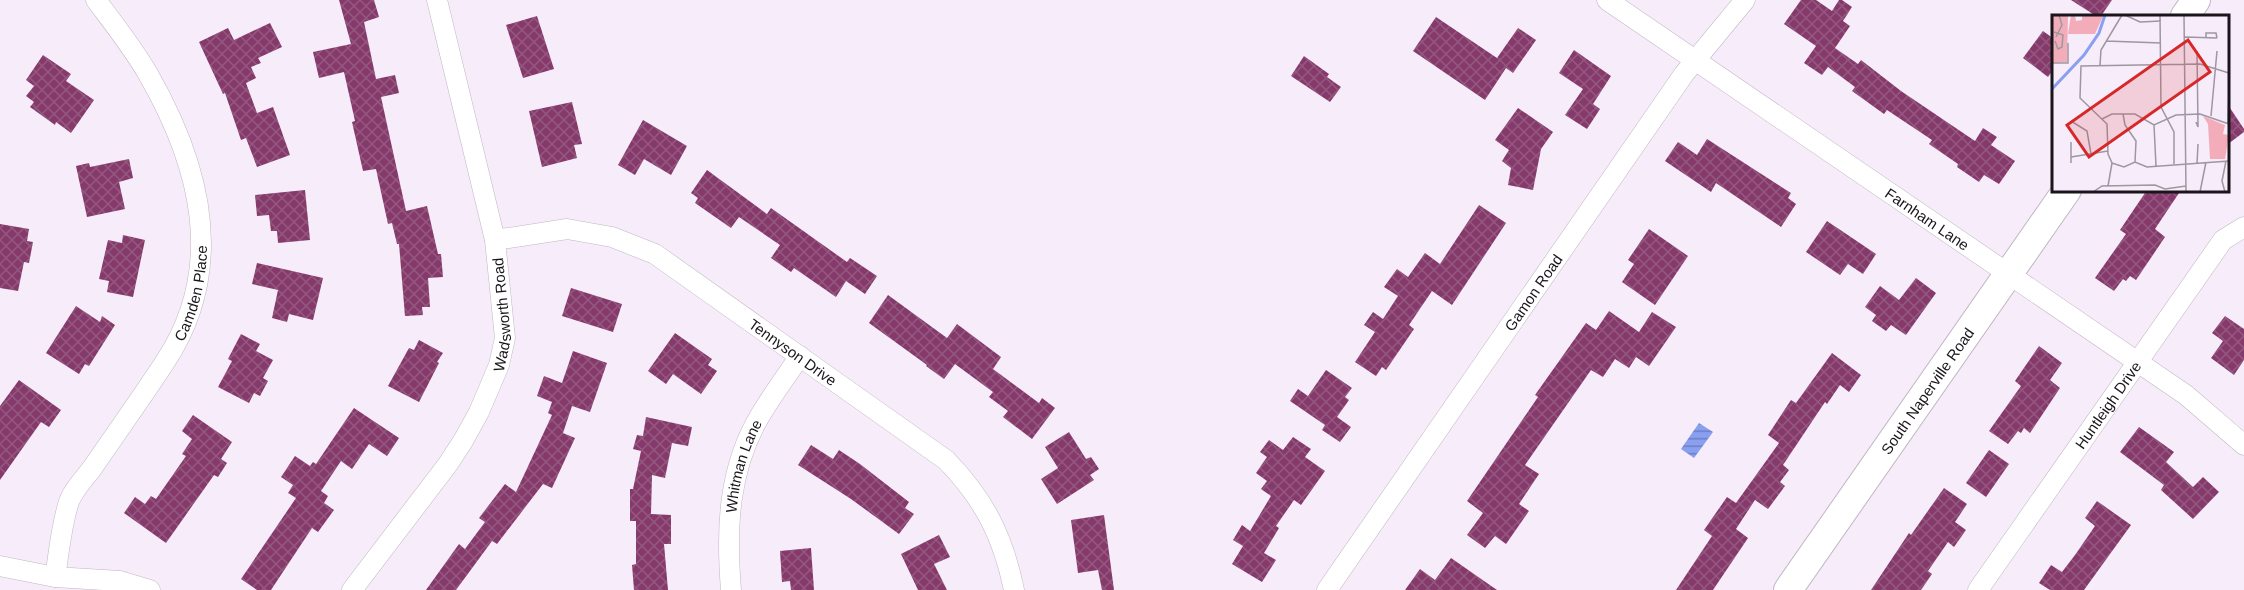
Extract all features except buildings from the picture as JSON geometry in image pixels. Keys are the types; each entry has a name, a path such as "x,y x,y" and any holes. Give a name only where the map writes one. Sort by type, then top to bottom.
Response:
{"main road":[{"path":"2186,15 2196,0"},
{"name":"South Naperville Road","path":"1788,590 2066,192"}],"street":[{"name":"Camden Place","path":"55,576 68,502 166,360 182,333 195,295 202,257 201,212 178,136 147,72 96,0"},
{"name":"Wadsworth Road","path":"352,590 448,464 479,412 499,365 505,338 495,240 436,0"},
{"name":"Farnham Lane","path":"1607,0 2186,394 2244,445"},
{"name":"Gamon Road","path":"1327,590 1677,84 1745,0"},
{"name":"Huntleigh Drive","path":"1978,590 2223,240 2244,226"},
{"name":"Tennyson Drive","path":"495,240 567,229 625,241 655,254 934,450 966,481 994,524 1014,590"},
{"name":"Whitman Lane","path":"731,590 728,544 729,510 739,463 760,415 800,356"},
{"path":"0,566 55,576 120,581 150,590"}],"water":[{"path":"1699,423 1713,432 1694,458 1681,449"}]}
